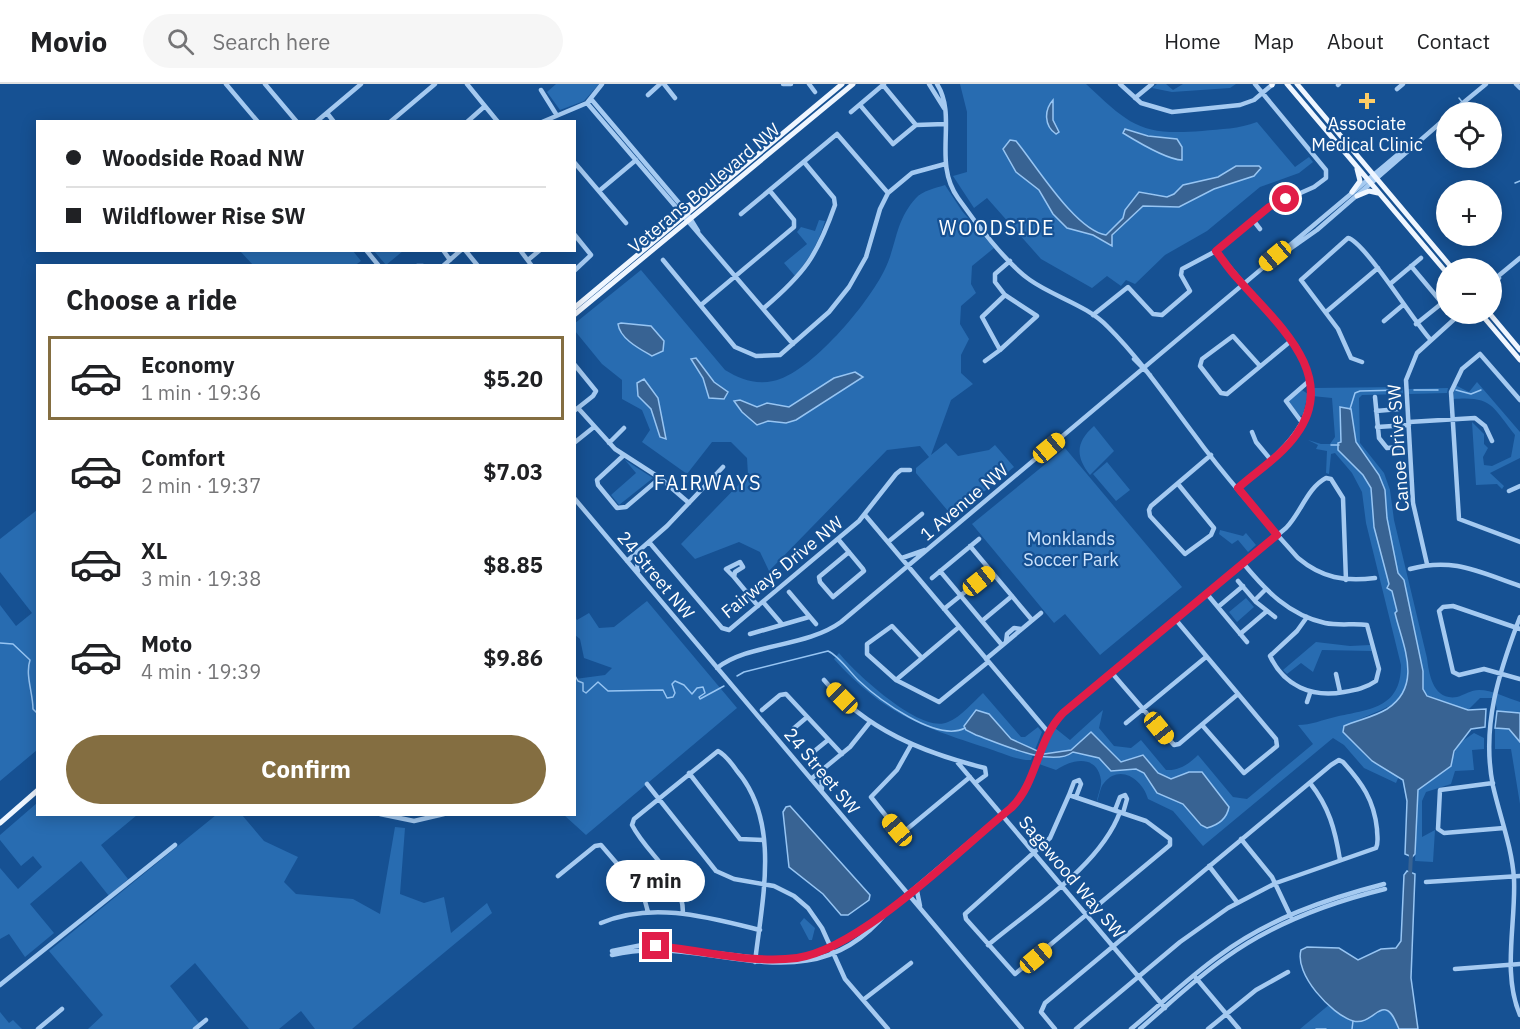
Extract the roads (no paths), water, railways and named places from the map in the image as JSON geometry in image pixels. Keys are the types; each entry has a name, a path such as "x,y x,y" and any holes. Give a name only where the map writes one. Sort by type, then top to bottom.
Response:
{"main road":[{"name":"Veterans Boulevard NW","path":"576,313 843,84"},
{"name":"Veterans Boulevard NW","path":"576,306 853,84"},
{"path":"1287,84 1436,260"},
{"path":"1298,85 1444,258"},
{"path":"1355,164 1360,181 1355,194 1375,191 1387,202"},
{"path":"680,205 690,205 714,193"},
{"path":"1489,324 1520,360"},
{"path":"1498,324 1520,350"},
{"path":"0,823 36,792"}],"street":[{"path":"226,84 256,120"},
{"path":"265,84 295,120"},
{"path":"318,120 361,84"},
{"path":"392,120 435,84"},
{"path":"467,84 496,120"},
{"path":"546,120 589,101 602,84"},
{"path":"648,95 662,84 675,98"},
{"path":"783,84 791,84"},
{"path":"809,84 815,92"},
{"path":"929,84 944,108"},
{"path":"937,84 944,95 945,164 950,185 958,199 1010,261 1030,280 1093,315 1108,326 1150,375 1211,455 1277,535 1308,567 1346,580 1375,578"},
{"path":"1119,84 1148,106 1172,112 1240,105 1273,84"},
{"path":"1135,98 1152,84"},
{"path":"1093,315 1128,287 1154,314 1162,315 1190,291 1190,287 1181,275 1182,269 1216,251 1276,203 1297,198 1326,178 1327,172 1255,84"},
{"path":"1397,89 1403,84"},
{"path":"1465,102 1486,84"},
{"path":"1516,84 1520,88"},
{"path":"851,112 884,85 916,125"},
{"path":"541,90 556,114"},
{"path":"589,101 793,344"},
{"path":"860,105 893,144 916,125 945,124"},
{"path":"468,120 485,106"},
{"path":"327,113 332,120"},
{"name":"1 Avenue NW","path":"717,668 731,660 826,632 909,566 1257,271 1436,127"},
{"path":"741,214 837,134 888,193"},
{"path":"599,191 638,159"},
{"path":"638,159 680,205 687,218"},
{"path":"764,308 809,265 822,243 835,205 834,198 804,162"},
{"path":"576,164 626,222"},
{"path":"663,260 735,346 756,356 776,355 787,349 829,312 849,287 866,257 880,209 888,193 912,174 945,164"},
{"path":"701,305 795,226 794,220 770,191"},
{"path":"1253,220 1260,229"},
{"path":"576,236 591,255 576,269"},
{"path":"1362,362 1351,358 1338,329 1303,285 1301,278 1346,240 1352,238 1378,268 1402,305 1430,339"},
{"path":"1216,251 1292,340 1301,354 1309,381 1310,397 1303,424 1290,443 1238,488"},
{"path":"368,252 377,264"},
{"path":"444,252 450,260"},
{"path":"445,264 460,252"},
{"path":"465,252 476,264"},
{"path":"521,252 531,264"},
{"path":"528,260 538,252"},
{"path":"1390,284 1420,258"},
{"path":"1502,275 1520,258"},
{"path":"985,361 1038,316 1005,295 995,282 994,275 1010,261"},
{"path":"1411,266 1436,293"},
{"path":"1326,312 1378,268"},
{"path":"1236,274 1257,271"},
{"path":"1000,350 982,317 1005,295"},
{"path":"576,303 583,301"},
{"path":"1384,321 1402,305"},
{"path":"1416,324 1436,308"},
{"name":"Canoe Drive SW","path":"1427,564 1413,503 1407,372 1417,353 1448,324"},
{"path":"1260,366 1233,336 1202,359 1200,366 1225,394 1260,366 1292,340"},
{"path":"1520,400 1484,356 1478,355 1462,369 1450,392 1460,520 1520,542"},
{"path":"1132,356 1144,359 1155,356"},
{"path":"576,366 596,391 594,396 576,409 609,443 660,478 689,503"},
{"path":"1303,424 1286,401 1309,381"},
{"path":"1375,397 1379,438 1387,448 1400,447"},
{"path":"1376,411 1399,409"},
{"path":"1377,427 1451,419 1478,420 1489,432 1492,441"},
{"path":"576,441 594,427"},
{"path":"609,443 624,428"},
{"path":"1252,432 1256,442 1271,460"},
{"path":"624,455 597,480 598,485 617,507 626,507 660,478"},
{"path":"1178,483 1214,528 1211,535 1185,554 1149,513 1151,506 1178,483 1211,455"},
{"path":"627,561 650,542 723,467"},
{"path":"865,515 896,474 903,470 910,470"},
{"path":"612,953 642,945 786,964 808,961 862,935 1022,796 1041,746 1048,732 1063,713 1295,519 1318,483 1326,478 1331,479 1343,498 1346,580"},
{"path":"1509,491 1520,486"},
{"name":"24 Street NW","path":"576,500 717,668"},
{"path":"888,542 921,514"},
{"name":"Fairways Drive NW","path":"650,542 724,630 730,630 865,515 1048,732"},
{"path":"838,539 849,552 864,573 833,597 820,582 819,577 849,552"},
{"path":"932,578 979,539"},
{"path":"970,546 1032,620"},
{"path":"902,558 929,549"},
{"path":"636,554 639,575"},
{"path":"1243,563 1281,602 1307,617 1344,625 1365,624 1369,628 1378,678 1365,687 1340,692 1310,693 1288,680 1270,656 1297,631 1307,617"},
{"path":"1410,569 1427,564 1458,564 1520,586"},
{"path":"940,571 1004,644"},
{"path":"944,609 991,571"},
{"path":"735,578 780,624"},
{"path":"1238,580 1254,600 1275,617"},
{"path":"1218,607 1243,586"},
{"path":"1254,600 1266,589"},
{"path":"789,592 816,624"},
{"path":"1207,594 1247,642"},
{"path":"982,621 1012,596"},
{"path":"1518,628 1453,606 1446,606 1439,611 1453,672 1459,675 1484,669 1520,680"},
{"path":"1240,634 1266,611"},
{"path":"921,658 892,626 867,644 867,654 896,680 939,702 1041,613"},
{"path":"750,634 809,617"},
{"path":"1520,617 1518,628 1500,673 1490,730 1493,783 1514,876 1512,965 1514,998 1520,1015"},
{"path":"1176,620 1276,739 1275,748 1248,772 1241,772 1202,725"},
{"path":"896,680 959,627"},
{"path":"1126,723 1206,657"},
{"name":"24 Street SW","path":"717,668 1022,1029"},
{"path":"1112,673 1174,745 1202,725 1238,694"},
{"path":"1336,674 1340,692"},
{"path":"824,680 870,722 911,745 958,763 987,770 986,775 975,783"},
{"path":"1307,702 1310,693"},
{"path":"762,710 784,694 842,754"},
{"path":"793,729 806,718"},
{"path":"811,779 842,754 870,722"},
{"path":"812,753 828,740"},
{"path":"911,745 897,770 871,797 898,831 906,830 970,777"},
{"path":"683,913 680,892 672,878 632,825 634,819 715,752 723,754 753,792 763,840 765,882 755,960"},
{"path":"1056,1029 1041,1012 1043,1005 1334,763 1342,761 1363,783 1370,796 1376,823 1377,846 1370,852 1276,883 1237,902 1191,933 1076,1029"},
{"name":"Sagewood Way SW","path":"958,763 1163,1006"},
{"path":"821,771 823,792"},
{"path":"689,773 740,839 763,840"},
{"path":"1069,795 1119,811 1157,827 1170,839 1170,845 1017,974 1010,972 966,919 966,911 1034,854 1055,830 1074,782 1078,780 1081,784 1076,797"},
{"path":"1310,783 1322,798 1332,819 1340,860"},
{"path":"1493,783 1440,789 1438,829 1444,833 1504,828"},
{"path":"647,784 716,871 734,879 765,882 795,896 808,908 819,922 845,979 888,1029"},
{"path":"988,945 1100,849 1119,811"},
{"path":"390,816 414,821 435,816"},
{"path":"1241,839 1276,883 1291,917"},
{"path":"0,985 175,845"},
{"path":"558,876 595,846 601,845 644,894 648,912"},
{"path":"1209,866 1237,902"},
{"path":"1426,882 1520,876"},
{"path":"921,883 917,891 921,909"},
{"path":"1131,1029 1196,978 1239,948 1291,917 1384,887"},
{"path":"601,923 619,916 648,912 683,913 760,930"},
{"path":"1513,924 1520,924"},
{"path":"863,1000 911,963"},
{"path":"1455,969 1520,964"},
{"path":"1208,1029 1268,982 1288,972"},
{"path":"1196,978 1239,1029"},
{"path":"1140,1029 1163,1006"},
{"path":"38,1029 62,1009"},
{"path":"195,1029 206,1020"}],"waterway":[{"path":"1459,98 1462,102"},
{"path":"1515,183 1520,181"},
{"path":"1350,409 1355,393 1360,391 1401,390"},
{"path":"1414,390 1438,390"},
{"path":"1456,390 1471,394 1481,390"},
{"path":"1331,445 1339,445"},
{"path":"0,643 13,644 30,660 28,672 33,709 36,712"},
{"path":"737,676 744,672 828,651 879,698 908,717 939,730 953,731 965,728"},
{"path":"576,678 583,683 583,691 586,693 598,682 608,691 663,690 667,698 673,697 675,693 672,684 675,681 684,685 692,694 697,688 703,687 705,693 699,697 700,699 724,686"},
{"path":"1410,876 1411,853"},
{"path":"1352,1029 1353,1021"},
{"path":"1316,1029 1326,1029"}],"place":[{"name":"Associate Medical Clinic","path":"1367,101"}],"district":[{"name":"WOODSIDE","path":"997,227"},
{"name":"FAIRWAYS","path":"708,482"}],"park label":[{"name":"Monklands Soccer Park","path":"1071,548"}]}
